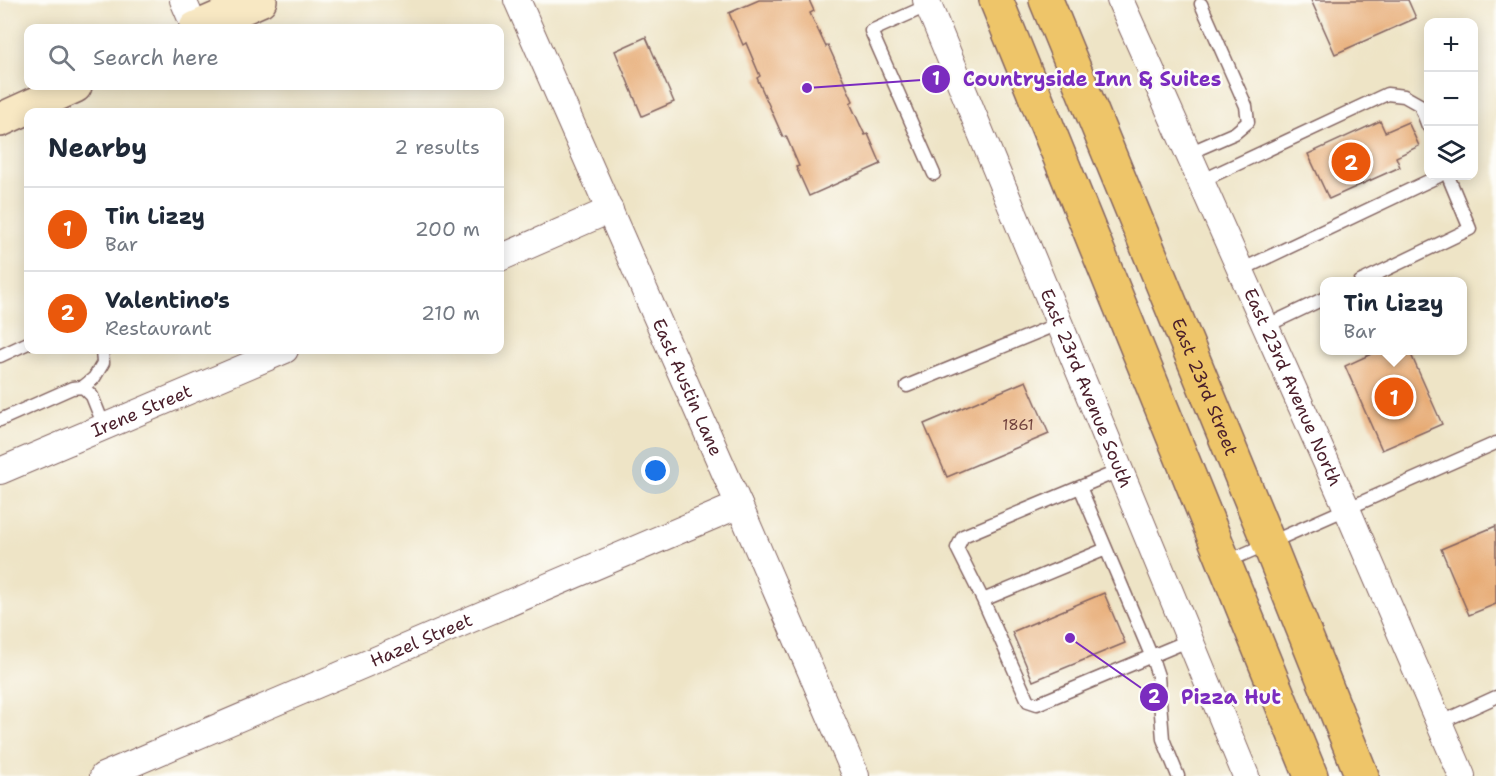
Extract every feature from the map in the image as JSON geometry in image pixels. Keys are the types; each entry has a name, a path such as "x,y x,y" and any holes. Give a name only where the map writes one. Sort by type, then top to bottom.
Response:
{"main road":[{"path":"996,0 1311,776"},
{"name":"East 23rd Street","path":"1046,0 1362,776"}],"street":[{"path":"183,0 194,24"},
{"path":"205,24 260,0"},
{"name":"East Austin Lane","path":"517,0 856,776"},
{"name":"East 23rd Avenue North","path":"1120,0 1347,509 1462,776"},
{"name":"East 23rd Avenue South","path":"928,3 1246,776"},
{"path":"26,108 66,90"},
{"path":"0,120 24,109"},
{"path":"504,256 610,210"},
{"name":"Irene Street","path":"0,471 275,354"},
{"name":"Hazel Street","path":"103,776 739,505"}],"lane":[{"path":"928,3 871,31 934,174"},
{"path":"1189,153 1235,133 1248,122 1246,106 1201,4"},
{"path":"1201,181 1387,94 1404,96 1420,105 1424,116"},
{"path":"1241,270 1431,180"},
{"path":"1370,277 1470,229 1450,180"},
{"path":"1266,326 1320,300"},
{"path":"907,386 1060,323"},
{"path":"0,356 24,345"},
{"path":"0,420 72,388 83,387 94,378 103,363 102,354"},
{"path":"83,387 92,396 104,426"},
{"path":"1225,563 1496,443"},
{"path":"1121,470 963,537 957,548 1028,701 1037,704 1190,640"},
{"path":"1080,487 1151,655 1158,676 1163,739 1179,776"},
{"path":"983,600 1106,549"},
{"path":"1439,723 1496,697"}],"building":[{"path":"759,0 809,0 814,11 810,13 826,47 828,45 853,101 850,103 865,135 868,134 881,164 809,196 786,136 783,137 757,78 760,76 746,43 743,45 729,13"},
{"path":"1311,0 1408,0 1416,18 1335,54"},
{"path":"646,37 674,102 642,116 615,51"},
{"path":"1380,121 1385,132 1408,122 1419,146 1396,157 1400,167 1329,199 1308,154"},
{"path":"1369,355 1411,355 1442,424 1382,450 1345,366"},
{"path":"1026,381 1049,434 947,477 924,424"},
{"path":"1496,526 1496,604 1469,615 1441,549"},
{"path":"1104,593 1125,643 1033,681 1012,632"}],"place":[{"name":"Countryside Inn & Suites","path":"807,88"},
{"name":"Valentino's","path":"1351,162"},
{"name":"Tin Lizzy","path":"1394,397"},
{"name":"Pizza Hut","path":"1070,638"}]}
